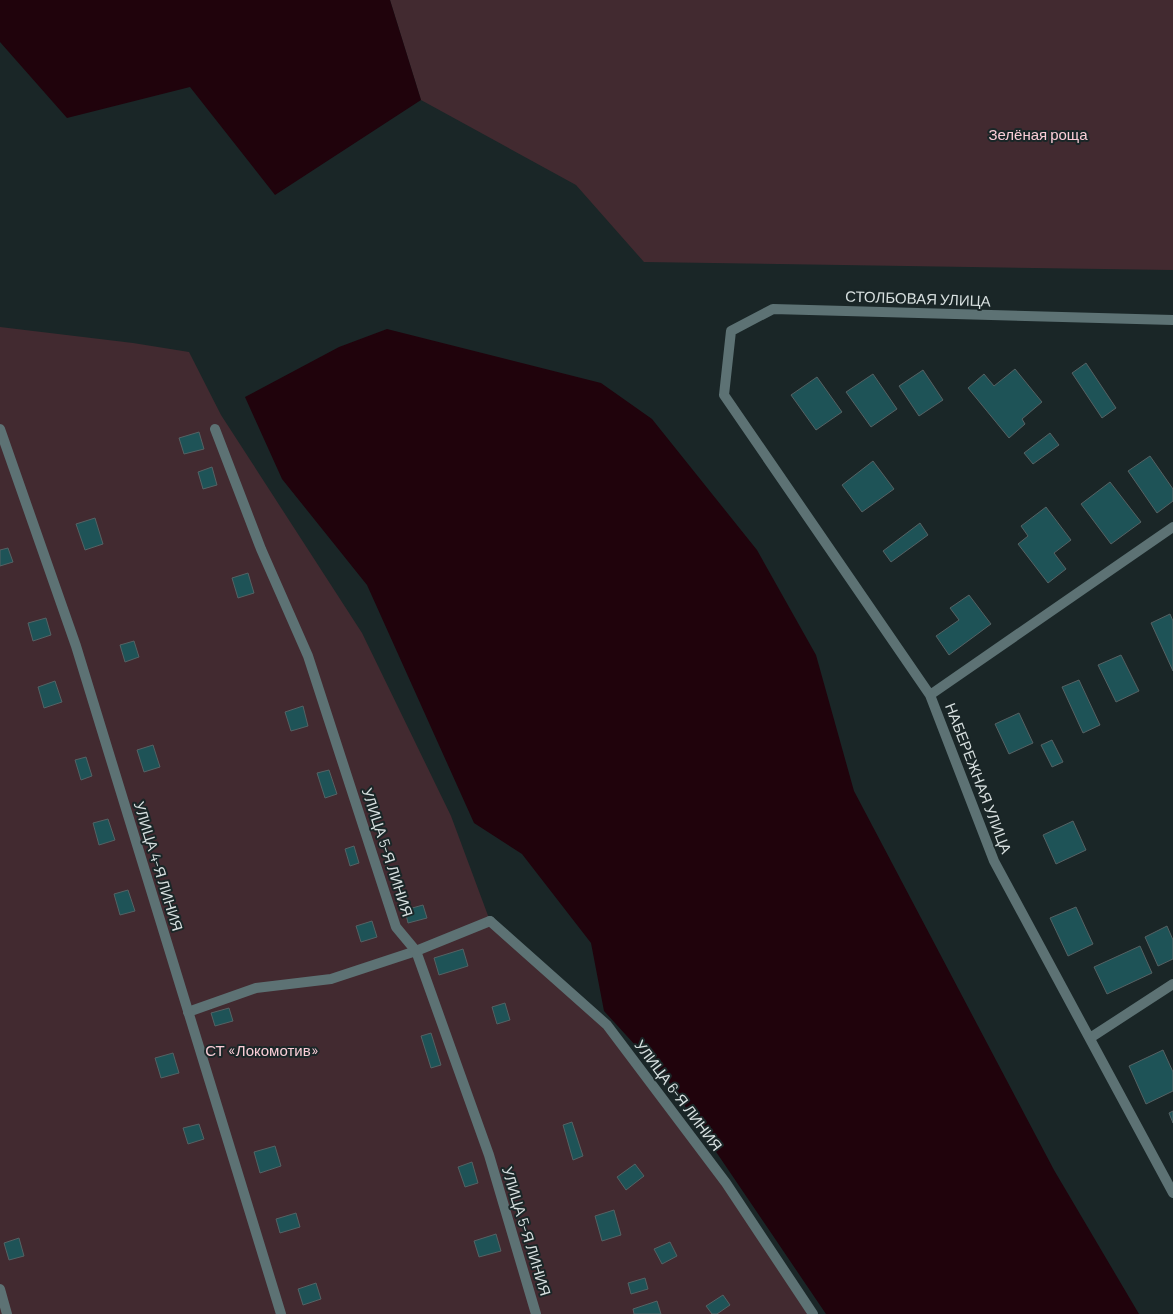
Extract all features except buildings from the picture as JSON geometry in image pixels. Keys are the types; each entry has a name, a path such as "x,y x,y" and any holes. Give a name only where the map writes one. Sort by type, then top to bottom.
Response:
{"street":[{"name":"СТОЛБОВАЯ УЛИЦА","path":"724,395 731,331 773,309 1173,320"},
{"name":"НАБЕРЕЖНАЯ УЛИЦА","path":"724,395 930,695 994,861 1173,1193"},
{"name":"УЛИЦА 4-Я ЛИНИЯ","path":"0,429 76,646 281,1314"},
{"name":"УЛИЦА 5-Я ЛИНИЯ","path":"215,429 262,549 308,656 396,927 416,952 489,1155 536,1314"},
{"path":"930,695 1173,527"},
{"name":"УЛИЦА 6-Я ЛИНИЯ","path":"416,952 490,921 607,1025 726,1183 813,1314"},
{"path":"188,1012 256,988 331,979 416,952"},
{"path":"1090,1038 1173,984"},
{"path":"0,1289 7,1314"}],"green space":[{"name":"Зелёная роща","path":"390,0 1173,0 1173,270 644,262 576,185 421,100"},
{"name":"СТ «Локомотив»","path":"0,327 133,343 189,352 221,415 362,633 451,816 490,921 607,1025 726,1183 813,1314 0,1314"}],"shaded area":[{"path":"0,0 390,0 421,100 275,195 190,87 67,118 0,42"},
{"path":"387,329 601,383 652,419 757,550 816,655 854,791 1054,1170 1139,1314 826,1314 668,1081 604,1011 591,943 522,854 474,823 367,585 282,479 245,397 339,347"}]}
